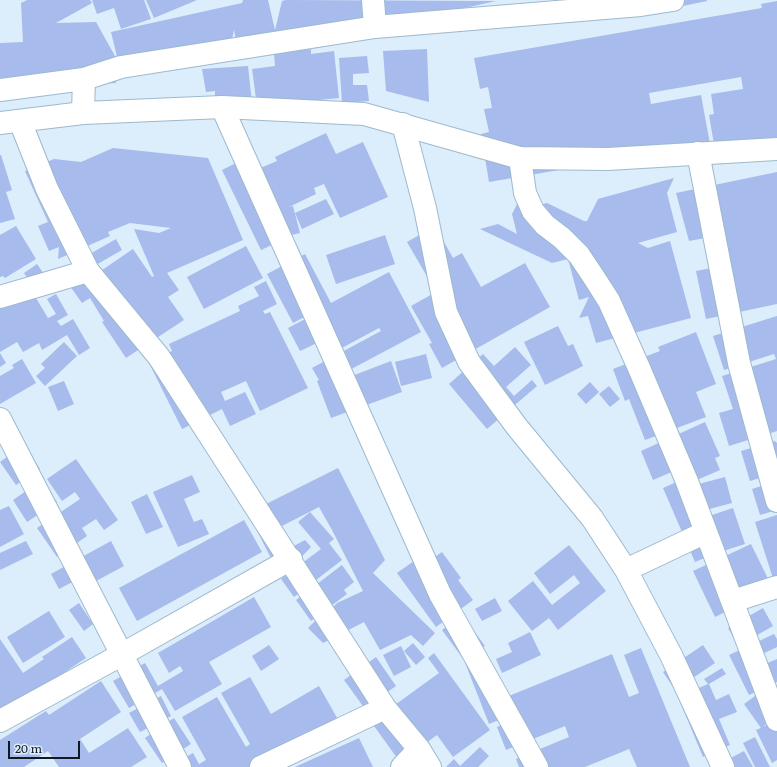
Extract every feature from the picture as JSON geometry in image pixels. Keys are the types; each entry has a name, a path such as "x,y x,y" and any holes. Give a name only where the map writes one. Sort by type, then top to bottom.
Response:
{"street":[{"path":"373,0 375,27"},
{"path":"0,90 84,79 121,68 375,27 641,5 673,0"},
{"path":"83,113 84,79"},
{"path":"222,107 440,594 537,767"},
{"path":"402,767 425,758 385,708 291,559 159,357 88,271 47,189 10,122 83,113 222,107 364,114 520,158 608,159 777,149"},
{"path":"403,124 425,208 446,312 469,362 516,427 592,518 626,570 671,655 723,767"},
{"path":"698,153 739,364 777,501"},
{"path":"520,158 525,194 533,211 545,226 562,238 579,255 608,301 654,402 706,532 777,720"},
{"path":"0,297 88,271"},
{"path":"0,419 180,767"},
{"path":"626,570 706,532"},
{"path":"0,721 291,559"},
{"path":"732,602 777,587"},
{"path":"261,767 385,708"}],"building":[{"path":"27,0 90,0 92,3 56,23 96,22 115,56 116,83 9,87 0,92 0,43 23,42 21,3"},
{"path":"92,0 144,0 151,19 121,29 114,8 97,14"},
{"path":"146,0 197,0 154,18"},
{"path":"243,0 268,0 275,30 282,1 286,0 496,1 240,58 234,30 231,44 120,69 111,32 242,3"},
{"path":"641,0 707,0 707,1 673,8"},
{"path":"777,1 777,151 717,162 709,115 714,114 711,94 743,89 741,77 649,93 651,104 701,95 710,144 489,182 481,134 489,132 484,109 492,108 488,87 480,89 474,58 762,8 761,4"},
{"path":"311,49 311,54 334,51 339,98 257,106 252,69 275,66 274,53"},
{"path":"427,49 429,102 386,91 383,51"},
{"path":"367,56 369,73 353,74 353,85 367,85 369,101 342,103 339,58"},
{"path":"248,66 252,103 215,104 215,91 206,92 202,69"},
{"path":"326,133 336,154 363,142 388,197 340,218 324,184 314,188 316,194 289,207 293,206 300,233 287,236 287,238 261,250 222,170 240,161 246,174 277,161 275,157"},
{"path":"113,148 208,158 243,240 167,273 179,290 168,297 184,320 126,358 102,322 104,321 90,298 82,303 65,279 83,283 133,249 152,277 154,276 134,229 159,233 171,228 130,223 108,232 110,236 58,259 59,247 49,251 38,226 48,222 25,171 54,159 81,162"},
{"path":"0,155 12,190 6,192 15,219 0,223"},
{"path":"777,172 777,304 706,319 696,271 722,266 716,236 689,241 676,193"},
{"path":"674,178 667,193 677,232 638,243 648,248 670,241 691,318 596,343 588,316 579,318 589,297 579,300 568,259 552,263 480,229 498,224 517,234 512,214 517,204 533,199 535,206 547,203 584,221 587,221 598,199"},
{"path":"326,199 334,214 302,229 295,213"},
{"path":"16,226 36,259 5,278 3,276 0,277 0,235"},
{"path":"435,226 453,258 462,253 481,287 525,263 550,307 442,368 429,344 432,343 411,306 436,292 407,242"},
{"path":"385,235 395,264 336,284 326,255"},
{"path":"116,239 122,250 82,273 76,262"},
{"path":"246,246 263,278 204,309 187,277"},
{"path":"305,254 331,303 389,272 421,332 342,374 344,379 391,361 402,392 331,418 317,381 319,380 312,368 381,331 379,328 338,350 317,343 300,351 288,328 313,315 312,313 293,323 267,274"},
{"path":"37,264 48,280 35,289 24,273"},
{"path":"25,280 48,318 56,314 47,299 56,294 68,315 57,321 61,326 73,319 90,348 79,355 67,335 42,350 39,343 23,352 17,342 0,352 0,294"},
{"path":"266,281 277,304 263,311 265,314 270,312 308,388 260,411 246,381 221,392 225,401 245,392 256,414 230,426 222,409 182,429 149,363 172,351 169,344 240,311 238,306 259,296 254,287"},
{"path":"777,316 777,431 729,446 719,413 733,409 722,376 776,359 774,354 724,370 713,336"},
{"path":"558,326 568,346 573,344 583,366 545,385 524,342"},
{"path":"696,332 716,384 696,392 706,417 645,440 629,399 625,401 613,369 660,351 658,347"},
{"path":"64,342 77,356 45,386 36,376 45,368 41,364"},
{"path":"515,347 531,365 506,387 514,396 532,380 537,386 487,429 449,384 483,354 494,366"},
{"path":"0,353 6,363 0,367"},
{"path":"426,354 432,378 401,386 395,362"},
{"path":"22,359 36,383 0,404 0,376 14,368 12,365"},
{"path":"64,381 74,404 58,411 48,387"},
{"path":"590,382 599,392 586,404 577,394"},
{"path":"609,386 620,399 610,407 599,394"},
{"path":"705,422 720,456 715,458 720,470 690,483 683,467 653,480 641,451"},
{"path":"775,441 777,443 777,473 750,481 741,451"},
{"path":"24,445 40,469 16,485 0,462"},
{"path":"76,459 118,520 104,530 96,519 82,528 87,536 57,557 37,528 80,499 75,492 62,501 47,479"},
{"path":"338,468 385,560 373,573 435,633 423,646 411,635 380,650 364,622 323,643 308,628 315,621 324,616 337,603 363,591 319,507 282,526 292,547 305,540 311,547 281,578 248,513"},
{"path":"192,475 200,492 184,499 194,522 202,519 209,534 178,547 153,492"},
{"path":"725,477 732,503 702,511 695,485"},
{"path":"42,480 57,502 27,522 13,500"},
{"path":"681,480 714,554 695,562 663,488"},
{"path":"777,481 777,510 760,515 752,489"},
{"path":"147,494 163,527 146,534 131,502"},
{"path":"9,506 24,534 0,547 0,510"},
{"path":"733,508 745,544 717,553 706,517"},
{"path":"310,512 334,539 329,543 342,560 294,597 281,579 321,549 298,522"},
{"path":"777,515 777,591 755,522"},
{"path":"244,520 262,552 137,621 119,588"},
{"path":"26,541 33,554 0,570 0,553"},
{"path":"111,541 124,566 83,588 78,579 59,589 51,574"},
{"path":"751,544 773,589 715,617 693,571"},
{"path":"569,545 606,591 558,630 549,618 532,631 508,601 533,581 552,605 580,583 574,575 550,594 534,573"},
{"path":"442,552 461,578 458,580 473,600 436,627 397,573 421,556 426,563"},
{"path":"342,565 354,582 344,590 347,594 311,621 296,600"},
{"path":"254,597 271,627 209,662 222,684 175,711 162,689 129,708 113,681 145,663 158,686 183,671 180,666 169,673 158,653"},
{"path":"495,598 502,611 482,621 475,609"},
{"path":"79,603 93,624 84,631 69,610"},
{"path":"763,608 773,626 738,646 728,628"},
{"path":"49,611 65,637 23,663 7,637"},
{"path":"462,615 485,646 467,659 504,698 612,654 629,697 639,693 624,655 641,648 690,767 637,767 629,749 585,767 519,767 516,759 569,737 565,726 506,750 497,727 512,720 511,715 489,724 464,660 442,630"},
{"path":"530,632 541,655 502,673 496,659 512,652 508,643"},
{"path":"774,634 777,639 777,647 754,658 763,665 777,659 777,682 749,695 729,655"},
{"path":"72,637 86,658 0,715 0,639 23,673 44,659 42,657"},
{"path":"413,643 425,657 416,665 404,651"},
{"path":"269,645 279,659 261,671 252,656"},
{"path":"703,645 715,663 675,690 663,672"},
{"path":"401,646 411,667 394,676 383,655"},
{"path":"434,653 490,730 453,757 437,735 400,762 374,726 376,724 344,680 376,657 396,686 383,695 392,707 439,673 428,658"},
{"path":"722,668 726,674 709,684 716,700 729,694 737,712 719,719 730,745 703,757 678,697 708,684 704,679"},
{"path":"250,677 271,714 319,686 340,723 262,767 169,767 193,753 199,764 206,760 182,717 217,697 246,747 250,744 221,693"},
{"path":"101,681 121,712 80,739 89,753 128,728 147,757 131,767 59,767 48,751 24,767 0,767 0,740 46,711 49,715"},
{"path":"766,688 777,717 762,727 777,720 777,760 772,763 756,730 761,728 744,704"},
{"path":"161,696 171,716 140,732 129,713"},
{"path":"174,718 191,744 162,763 145,738"},
{"path":"755,737 770,767 755,767 743,743"},
{"path":"359,738 373,767 295,767"},
{"path":"480,747 489,756 478,767 446,767 454,759 460,766"},
{"path":"744,751 753,767 714,767"}]}
